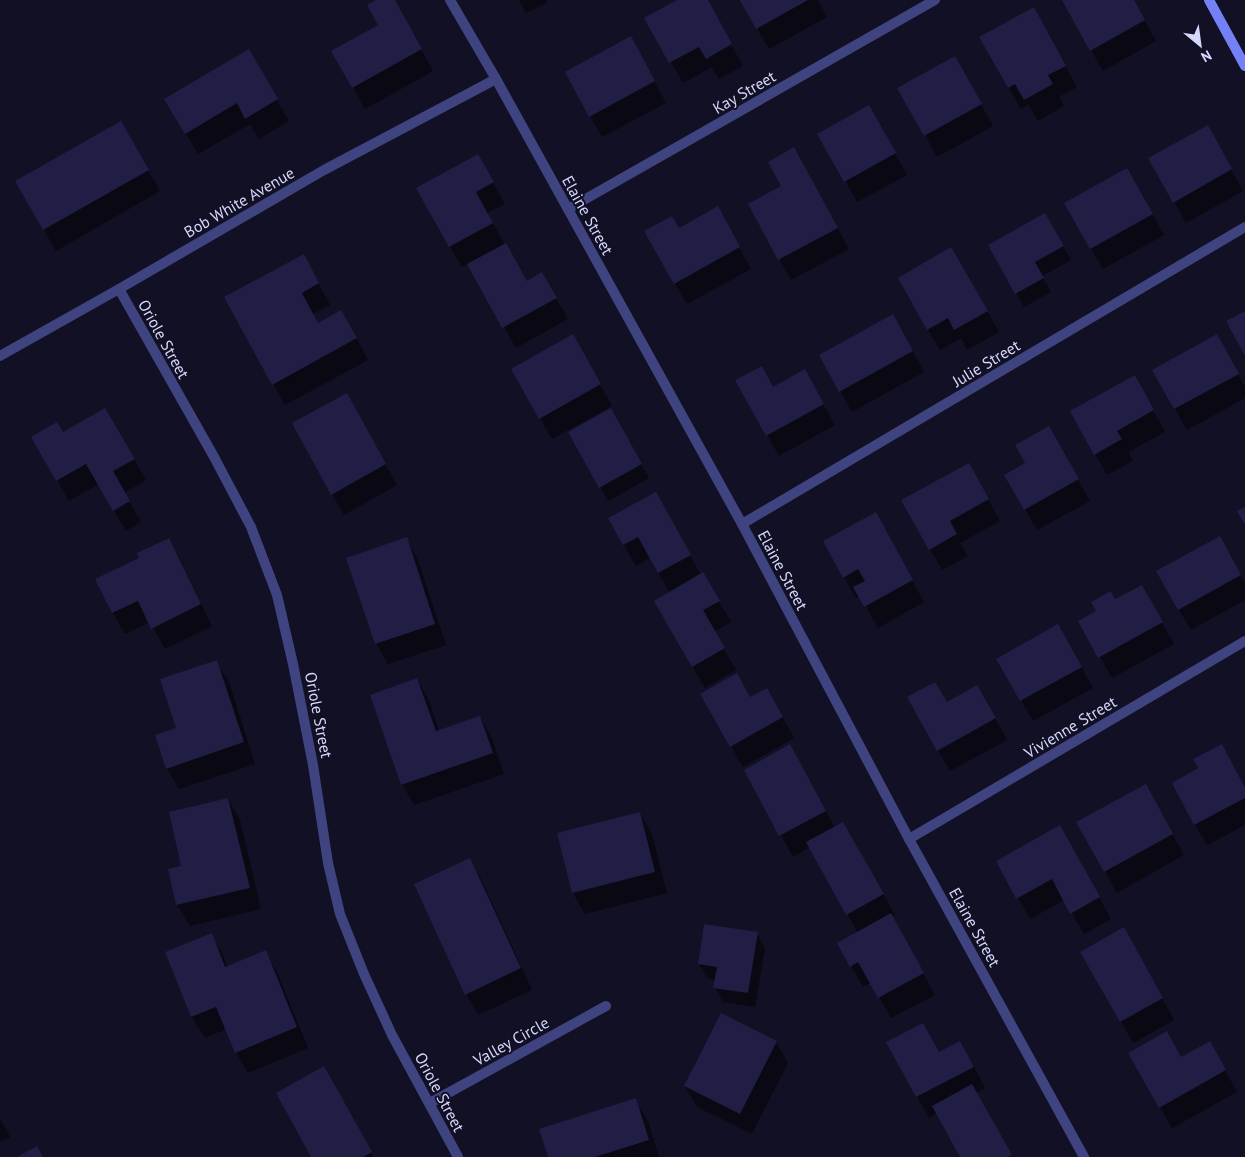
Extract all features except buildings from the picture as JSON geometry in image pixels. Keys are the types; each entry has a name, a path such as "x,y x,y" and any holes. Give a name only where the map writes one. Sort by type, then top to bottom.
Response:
{"street":[{"name":"Elaine Street","path":"450,0 496,79 742,524 909,839 1084,1157"},
{"name":"Kay Street","path":"568,209 935,0"},
{"path":"1209,0 1245,66"},
{"name":"Bob White Avenue","path":"0,356 324,170 496,79"},
{"name":"Julie Street","path":"742,524 1245,227"},
{"name":"Oriole Street","path":"119,289 213,455 251,527 277,596 293,664 313,765 328,863 340,914 364,974 392,1035 458,1157"},
{"name":"Vivienne Street","path":"909,839 1245,641"},
{"name":"Valley Circle","path":"430,1103 606,1006"}]}
